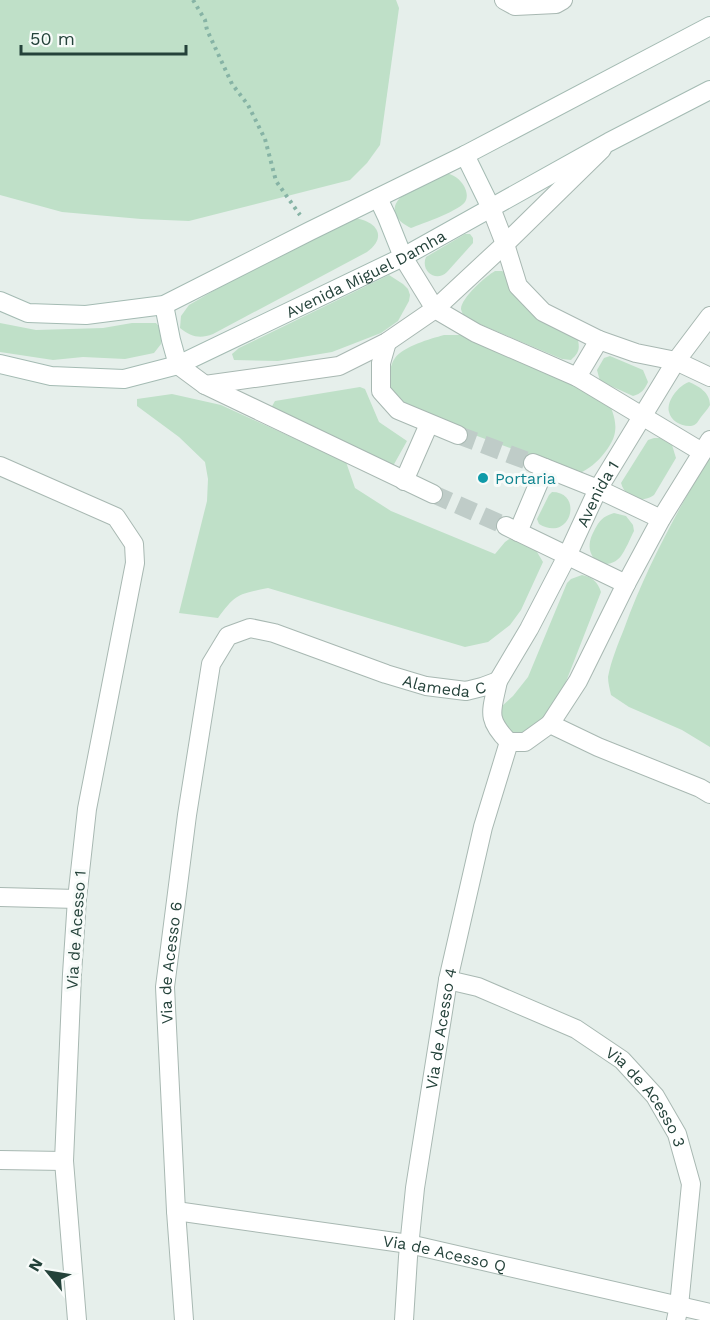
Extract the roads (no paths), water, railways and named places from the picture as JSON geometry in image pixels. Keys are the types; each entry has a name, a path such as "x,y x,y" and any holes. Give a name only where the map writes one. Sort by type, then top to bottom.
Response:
{"street":[{"path":"504,0 514,6 556,4 563,0"},
{"path":"0,301 28,313 86,315 164,305 465,155 710,26"},
{"name":"Avenida Miguel Damha","path":"0,364 51,376 124,379 178,365 403,257 609,142 710,90"},
{"path":"205,385 339,366 387,342 435,309 609,142"},
{"path":"465,155 491,208 518,286 543,312 599,340 636,353 676,361 710,377"},
{"path":"378,198 403,257 435,309 476,333 577,377 642,416 706,446 661,519 578,681 550,724 525,742 509,742"},
{"path":"164,305 178,365 205,385 433,494"},
{"name":"Avenida 1","path":"498,681 529,629 567,556 598,489 676,361 710,316"},
{"path":"577,377 599,340"},
{"path":"387,342 381,363 381,391 398,410 458,435"},
{"path":"404,481 429,424"},
{"name":"Via de Acesso 1","path":"0,466 116,517 134,544 135,563 87,809 77,899 64,1161 77,1320"},
{"path":"626,584 512,529 539,466 598,489 661,519"},
{"name":"Alameda C","path":"250,628 274,633 386,674 426,686 466,691 498,681"},
{"name":"Via de Acesso 6","path":"184,1320 165,987 184,838 211,664 228,636 250,628"},
{"name":"Alameda C","path":"498,681 491,716 499,732 509,742"},
{"path":"550,724 598,747 710,794"},
{"name":"Via de Acesso 4","path":"404,1320 415,1188 448,980 483,827 509,742"},
{"path":"0,897 77,899"},
{"name":"Via de Acesso 3","path":"448,980 478,987 576,1029 622,1060 655,1096 677,1134 691,1184 677,1313"},
{"path":"0,1160 64,1161"},
{"name":"Via de Acesso Q","path":"176,1211 410,1244 677,1313 710,1313"}],"tunnel":[{"path":"458,435 533,463"},
{"path":"433,494 506,526"}],"place":[{"name":"Portaria","path":"483,478"}]}
